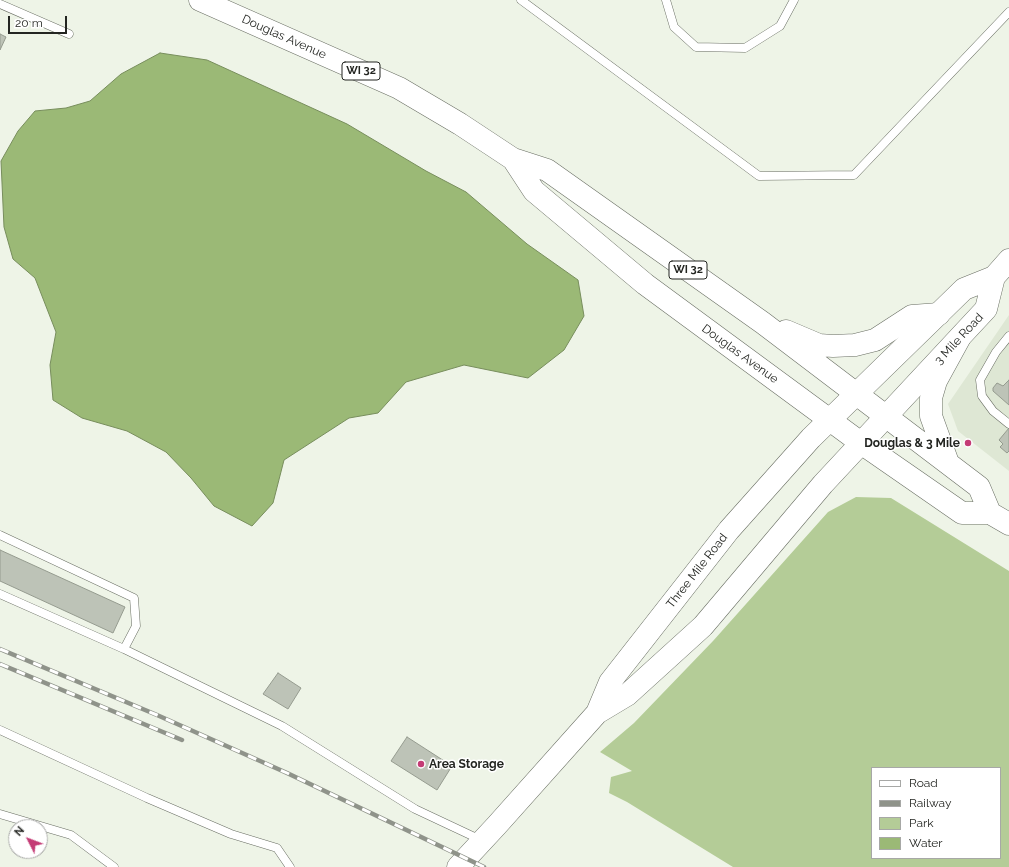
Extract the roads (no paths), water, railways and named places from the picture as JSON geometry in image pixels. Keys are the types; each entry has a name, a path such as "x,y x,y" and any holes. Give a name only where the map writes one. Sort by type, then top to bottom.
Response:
{"main road":[{"name":"Douglas Avenue","path":"200,0 399,88 460,124 513,159 547,170 763,323 979,487 990,513 962,513 861,443 644,284 534,190 513,159"},
{"path":"829,419 964,289 994,277 1009,260"},
{"name":"3 Mile Road","path":"823,484 986,309 994,277"},
{"path":"763,323 819,344 834,346 855,345 876,340 912,316 939,314"},
{"path":"948,464 931,416 931,398 936,381 959,339"},
{"name":"Three Mile Road","path":"597,713 610,682 728,530 829,419"},
{"name":"Three Mile Road","path":"458,867 597,713 627,695 702,626 823,484"},
{"path":"990,513 1009,524"}],"lane":[{"path":"521,0 759,176 854,175 1009,12"},
{"path":"666,0 674,27 696,47 745,48 780,26 794,0"},
{"path":"0,4 69,34"},
{"path":"1009,336 996,352 980,380 982,396 993,410 1009,424"},
{"path":"0,535 134,598 136,626 124,649"},
{"path":"0,594 124,649 282,726 415,810 483,841"},
{"path":"0,730 148,798 231,834 277,848 290,867"},
{"path":"0,814 72,835 114,867"}],"water":[{"path":"160,53 207,60 347,124 426,171 466,192 527,244 578,280 584,316 564,350 528,378 464,365 406,382 378,413 349,418 284,460 273,503 252,526 214,506 191,478 166,452 127,431 82,418 53,400 50,365 56,332 35,278 13,259 4,227 1,161 18,131 35,111 66,108 90,101 121,74"}],"railway":[{"path":"0,649 157,715 287,773 484,867"},
{"path":"0,664 182,740"}],"place":[{"name":"Douglas & 3 Mile","path":"968,443"},
{"name":"Area Storage","path":"421,764"}]}
